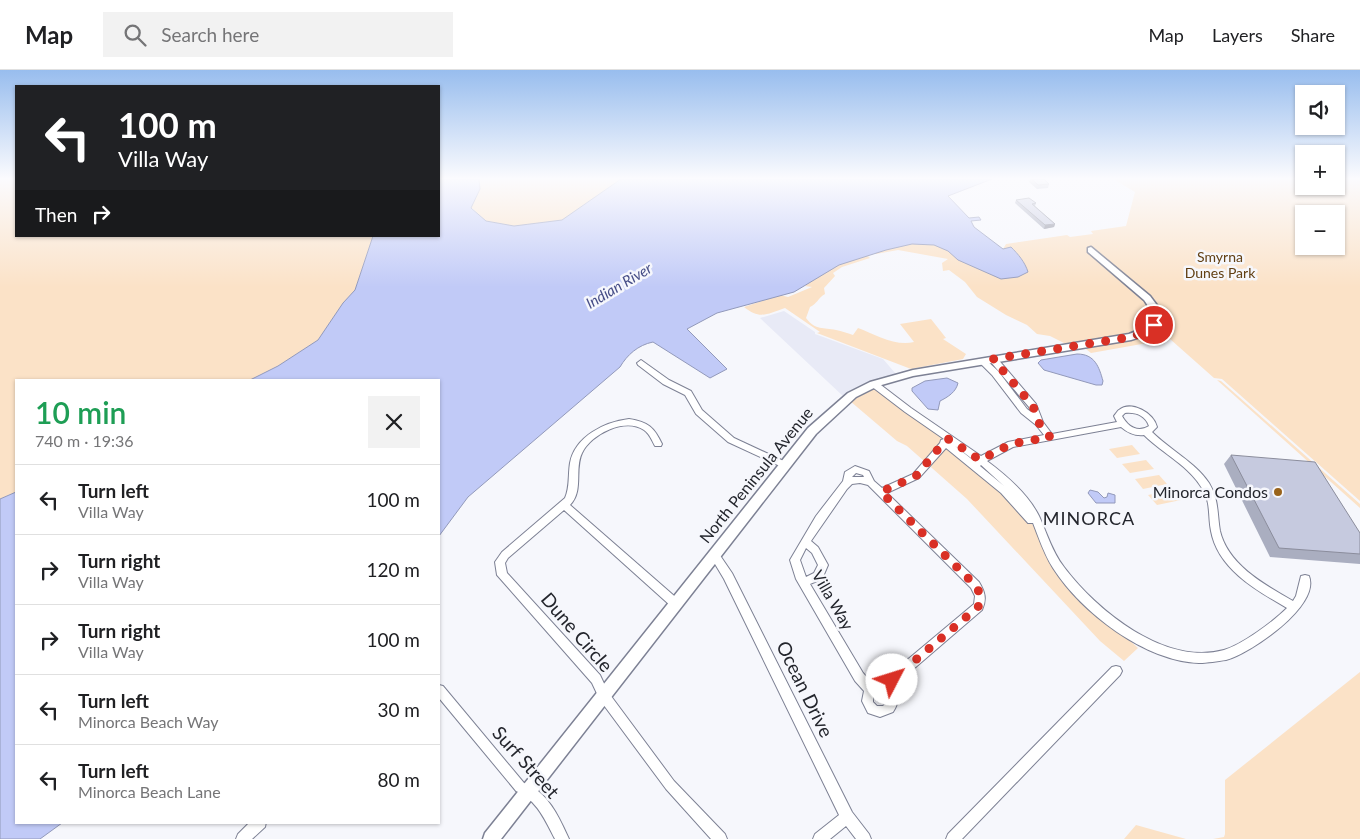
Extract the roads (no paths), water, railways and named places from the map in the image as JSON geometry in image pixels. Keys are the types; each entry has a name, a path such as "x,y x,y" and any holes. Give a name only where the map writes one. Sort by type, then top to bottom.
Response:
{"street":[{"name":"North Peninsula Avenue","path":"491,839 812,431 852,395 870,386 913,372 1131,337 1151,329 1157,318 1151,303 1091,250"},
{"path":"993,359 1033,406 1039,423"},
{"path":"982,361 995,373 1024,411 1039,423 1050,437"},
{"path":"641,364 666,382 688,393 699,412 730,440 785,465"},
{"path":"870,386 920,428 947,441 976,463 1039,530 1058,568 1069,583 1096,609 1128,633 1159,649 1189,656 1210,657 1232,654 1294,607 1300,600 1305,579"},
{"path":"1126,410 1137,411 1151,420 1153,428 1147,432 1136,432 1122,424 1119,420 1119,413 1126,410"},
{"path":"658,444 654,435 642,424 620,423 606,427 592,437 577,454 573,492 564,505 676,604"},
{"path":"976,463 1011,444 1122,424"},
{"path":"1147,432 1154,440 1191,469 1206,486 1212,497 1215,511 1215,530 1218,540 1233,564 1268,592 1294,607"},
{"path":"881,492 916,476 947,441"},
{"name":"Villa Way","path":"870,689 859,677 804,582 795,560 805,542 848,483 857,479 871,483 975,585 979,591 981,602 978,607 892,680 886,689"},
{"name":"Dune Circle","path":"564,505 506,555 500,562 502,575 596,679 604,696 670,785 720,839"},
{"path":"804,582 818,576 823,565 815,550 805,542"},
{"name":"Ocean Drive","path":"714,554 728,576 847,817 864,839"},
{"path":"953,839 1116,671"},
{"path":"878,686 886,689 892,695 894,703 890,709 883,712 876,710 869,704 867,696 870,689 878,686"},
{"name":"Surf Street","path":"440,691 520,787 529,789 542,804 562,839"},
{"path":"820,839 847,817"},
{"path":"243,839 258,824"}],"water":[{"name":"Indian River","path":"440,215 479,215 486,221 514,226 562,220 569,215 966,215 969,218 979,217 981,220 971,221 974,227 1003,249 1011,247 1021,258 1028,272 1018,277 1001,279 958,260 948,251 934,245 912,244 839,265 794,292 717,313 687,329 727,369 710,378 653,342 642,345 626,358 620,367 468,497 440,535 440,379 252,379 278,366 318,340 343,303 355,290 373,237 440,237"},
{"path":"1077,354 1088,356 1095,362 1103,381 1102,385 1096,385 1044,370 1038,363 1041,360"},
{"path":"947,378 958,383 954,392 940,401 938,410 928,409 912,391 912,388 925,381"},
{"path":"1090,490 1098,492 1104,498 1107,497 1108,493 1115,495 1115,503 1096,503 1088,493"},
{"path":"15,492 15,824 61,824 40,839 0,839 0,499"}],"place":[{"name":"Minorca Condos","path":"1278,492"}],"district":[{"name":"MINORCA","path":"1089,519"}],"park label":[{"name":"Smyrna Dunes Park","path":"1220,266"}]}
